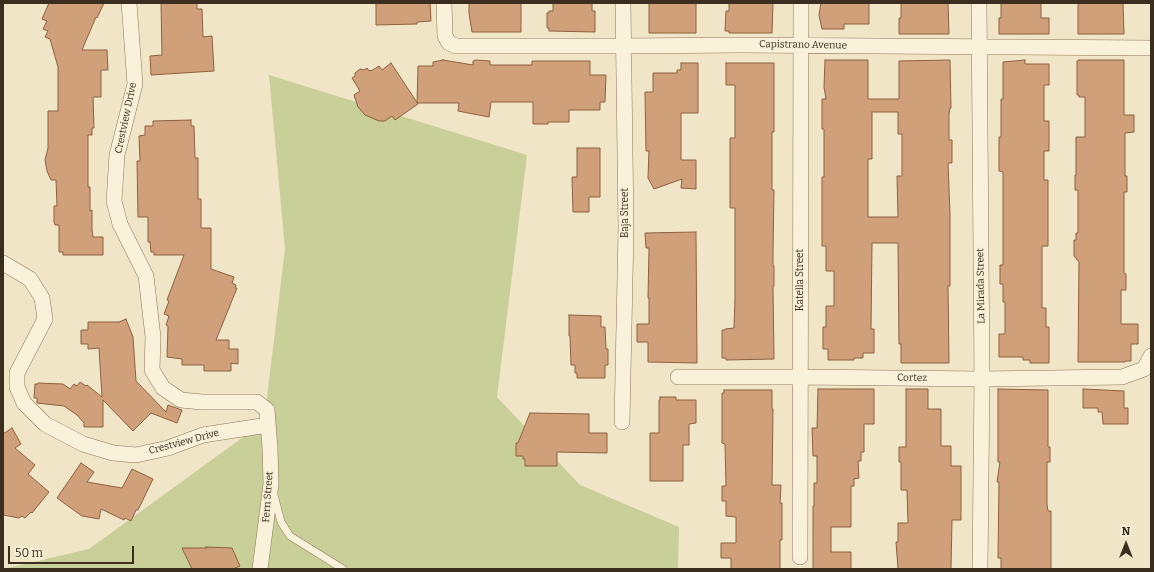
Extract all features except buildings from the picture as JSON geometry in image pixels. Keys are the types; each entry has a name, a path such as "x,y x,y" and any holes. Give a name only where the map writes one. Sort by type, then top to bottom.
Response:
{"street":[{"name":"Crestview Drive","path":"3,263 30,279 42,298 45,319 17,373 17,387 24,403 45,424 83,444 113,453 136,455 168,448 203,435 268,425 267,410 257,402 202,402 181,400 164,388 152,370 153,337 146,276 120,224 114,201 117,155 135,84 129,3"},
{"name":"Capistrano Avenue","path":"444,3 445,36 449,43 456,46 623,46 696,44 1151,48"},
{"name":"Baja Street","path":"622,422 626,229 623,3"},
{"name":"Katella Street","path":"800,3 800,557"},
{"name":"La Mirada Street","path":"979,3 978,47 982,379 980,569"},
{"name":"Cortez","path":"678,377 982,379 1122,377 1144,369 1151,356"},
{"name":"Fern Street","path":"260,569 271,484 268,425"}],"lane":[{"path":"271,484 280,522 290,536 343,569"}],"green space":[{"path":"269,75 527,155 497,397 580,485 679,527 678,569 3,569 89,549 264,422 285,249"}]}
